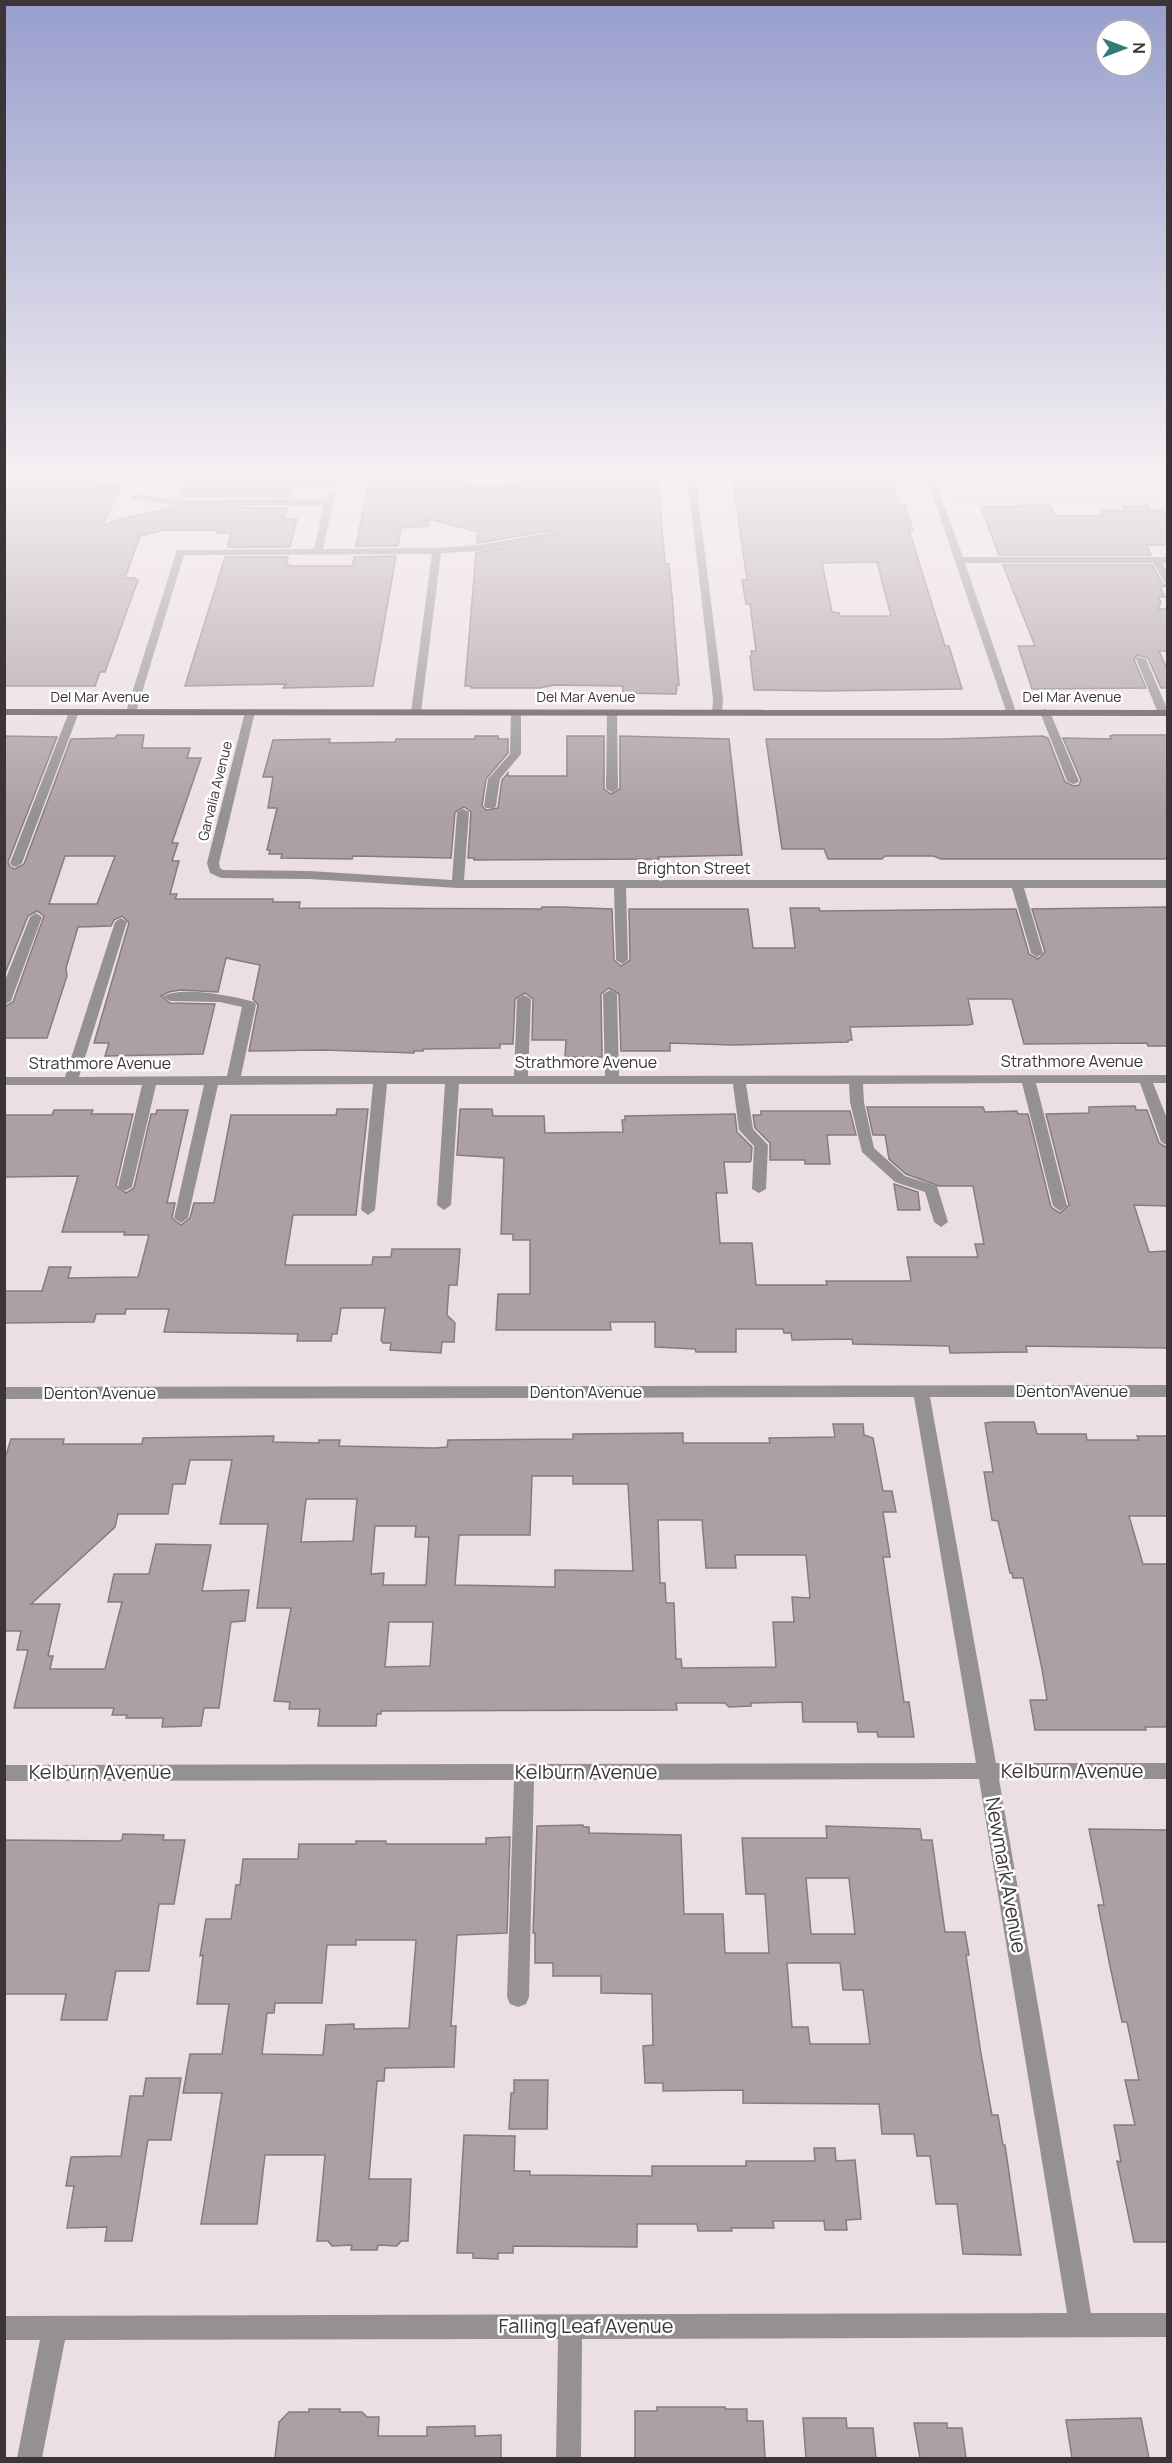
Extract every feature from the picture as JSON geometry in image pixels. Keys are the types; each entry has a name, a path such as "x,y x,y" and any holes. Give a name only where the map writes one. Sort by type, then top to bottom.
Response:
{"main road":[{"name":"Del Mar Avenue","path":"4,712 1165,713"}],"street":[{"path":"131,712 169,588"},
{"path":"416,712 432,588"},
{"path":"705,588 718,699 717,712"},
{"path":"969,588 1011,712"},
{"path":"1141,659 1165,713"},
{"path":"16,863 74,712"},
{"name":"Garvalia Avenue","path":"221,874 214,870 213,863 250,712"},
{"path":"612,712 612,789"},
{"path":"1046,712 1073,782"},
{"path":"490,806 494,778 515,754 516,713"},
{"path":"458,884 463,812"},
{"name":"Brighton Street","path":"221,874 319,876 458,884 1167,884"},
{"path":"620,884 622,960"},
{"path":"1017,884 1037,953"},
{"path":"4,1001 36,917"},
{"path":"71,1081 121,922"},
{"path":"610,994 612,1080"},
{"path":"170,997 236,999 249,1005 233,1081"},
{"path":"521,1080 524,999"},
{"path":"856,1079 857,1102 867,1149 900,1179 932,1188 941,1222"},
{"path":"1028,1079 1059,1206"},
{"path":"1145,1079 1167,1142"},
{"name":"Strathmore Avenue","path":"4,1081 1167,1079"},
{"path":"444,1205 452,1080"},
{"path":"739,1080 746,1130 761,1145 759,1189"},
{"path":"125,1187 150,1081"},
{"path":"181,1218 212,1081"},
{"path":"368,1210 380,1081"},
{"name":"Denton Avenue","path":"4,1393 1167,1391"},
{"name":"Newmark Avenue","path":"921,1392 1081,2324"},
{"name":"Kelburn Avenue","path":"4,1773 1167,1771"},
{"path":"518,1997 524,1772"},
{"name":"Falling Leaf Avenue","path":"4,2328 1167,2325"},
{"path":"569,2458 570,2327"},
{"path":"29,2458 54,2328"}],"building":[{"path":"4,588 135,588 105,672 100,672 95,686 4,686"},
{"path":"215,588 390,588 373,686 283,688 286,684 185,686"},
{"path":"473,588 671,588 679,685 677,685 676,694 623,693 623,686 554,685 540,688 471,688 471,686 465,686"},
{"path":"743,588 827,588 832,612 839,613 840,616 891,616 884,588 927,588 945,646 949,646 962,689 754,690 750,656 752,656 751,651 756,651 750,604 746,604"},
{"path":"1012,588 1160,588 1165,597 1158,597 1161,602 1158,609 1167,609 1167,651 1159,651 1167,669 1167,688 1161,688 1148,658 1137,655 1134,660 1146,688 1032,689 1018,646 1035,646"},
{"path":"117,735 144,735 142,748 190,748 187,758 201,758 172,843 178,843 172,861 179,861 170,894 177,894 175,899 273,899 273,902 300,902 299,908 541,909 542,907 561,907 612,909 614,960 621,966 630,960 629,909 748,909 753,948 795,948 790,908 819,908 820,911 1016,909 1029,954 1038,959 1045,952 1032,909 1167,907 1167,1046 1148,1046 1147,1043 1024,1044 1012,999 968,999 973,1024 968,1025 850,1027 852,1040 848,1042 733,1045 670,1043 670,1051 621,1051 619,994 609,988 601,994 602,1057 565,1057 566,1040 532,1040 533,999 525,993 515,999 513,1044 500,1044 500,1048 424,1049 414,1051 414,1053 323,1050 249,1051 258,1005 253,999 260,965 226,958 218,992 180,990 161,996 170,1003 215,1004 203,1054 105,1056 109,1043 94,1043 129,923 122,916 114,920 111,926 78,927 66,968 67,976 47,1038 4,1038 4,1007 13,1002 44,916 37,911 28,916 4,976 4,736 57,737 8,862 10,867 15,869 24,864 71,739 115,738","holes":["65,856 115,856 97,904 49,904"]},
{"path":"1167,735 1167,859 941,859 933,856 885,856 882,859 828,859 824,849 782,849 766,739 943,739 1043,736 1048,738 1065,782 1074,786 1079,785 1081,780 1063,738 1111,739 1110,736"},
{"path":"475,736 498,736 498,739 508,739 508,753 486,779 482,806 486,810 498,808 502,780 508,773 508,776 567,776 567,736 604,736 604,789 611,794 620,789 620,736 729,739 742,855 658,857 659,859 474,860 474,858 468,858 471,812 464,807 455,812 451,858 353,856 352,859 281,858 282,854 269,854 270,850 267,850 277,808 268,808 273,777 263,777 273,740 330,739 329,743 395,742 396,739 475,739"},
{"path":"1135,1106 1136,1110 1147,1110 1159,1143 1167,1148 1167,1206 1134,1205 1149,1252 1167,1251 1167,1348 1026,1346 1027,1352 950,1353 949,1346 853,1344 852,1339 792,1340 791,1333 784,1333 783,1329 736,1329 736,1352 696,1352 695,1349 655,1347 655,1322 610,1322 611,1330 496,1330 498,1294 530,1294 530,1240 513,1240 513,1234 501,1234 504,1158 457,1155 460,1109 492,1109 493,1116 544,1116 545,1133 623,1132 622,1120 625,1120 625,1116 735,1114 737,1132 752,1147 751,1160 750,1162 724,1162 727,1193 716,1193 720,1243 752,1243 756,1285 827,1285 826,1281 911,1281 907,1257 978,1257 975,1244 984,1244 973,1186 939,1186 906,1174 889,1159 885,1135 873,1135 867,1107 983,1107 985,1112 1017,1111 1018,1114 1028,1114 1051,1207 1060,1213 1069,1205 1046,1114 1089,1113 1089,1107"},
{"path":"337,1109 368,1109 356,1215 293,1215 285,1265 372,1265 373,1257 391,1257 392,1249 460,1249 457,1285 449,1285 447,1315 455,1323 454,1342 442,1342 441,1353 390,1350 391,1343 383,1343 381,1340 385,1308 341,1308 337,1334 332,1334 331,1341 297,1341 298,1334 164,1332 169,1309 126,1309 125,1314 96,1314 94,1322 4,1323 4,1291 42,1291 49,1267 71,1267 68,1278 138,1277 149,1235 124,1235 125,1232 62,1232 78,1176 4,1177 4,1115 52,1115 54,1110 93,1110 91,1114 133,1114 116,1186 126,1193 134,1188 151,1114 156,1114 157,1110 188,1110 167,1203 175,1203 172,1218 181,1225 190,1218 194,1203 214,1203 231,1115 336,1115"},
{"path":"761,1111 850,1111 856,1135 827,1135 830,1164 805,1164 805,1160 770,1160 770,1143 755,1128 753,1115 761,1115"},
{"path":"894,1184 918,1192 920,1210 898,1210"},
{"path":"1034,1422 1037,1434 1086,1434 1087,1440 1139,1440 1137,1436 1167,1436 1167,1516 1129,1516 1143,1564 1167,1564 1167,1727 1145,1727 1146,1730 1035,1730 1030,1700 1047,1700 1042,1669 1023,1578 1013,1578 1010,1573 998,1521 992,1520 984,1472 993,1472 985,1423"},
{"path":"833,1424 863,1424 864,1435 873,1438 883,1491 892,1491 896,1512 883,1512 890,1557 883,1557 904,1702 909,1702 914,1737 878,1737 877,1732 858,1732 857,1722 803,1722 802,1702 751,1703 751,1706 729,1707 725,1703 676,1703 677,1710 381,1711 381,1714 377,1714 376,1726 318,1726 320,1709 289,1709 290,1702 274,1701 291,1608 257,1608 268,1524 220,1524 232,1460 190,1460 185,1484 173,1484 168,1514 118,1514 115,1527 31,1604 60,1604 48,1656 53,1656 50,1669 105,1669 122,1602 108,1602 114,1574 149,1574 156,1544 211,1545 202,1591 249,1590 245,1621 231,1622 219,1708 204,1708 201,1726 162,1727 163,1718 126,1718 127,1715 112,1715 114,1708 14,1708 28,1650 17,1650 21,1631 4,1631 4,1461 11,1439 64,1439 63,1444 142,1444 143,1438 274,1436 273,1442 319,1443 319,1440 340,1440 339,1446 435,1448 447,1447 448,1440 573,1439 573,1434 683,1433 683,1443 770,1443 769,1438 835,1437","holes":["532,1476 573,1476 573,1484 628,1484 633,1571 555,1570 555,1587 455,1585 459,1535 530,1535","306,1499 357,1499 353,1541 301,1542","658,1520 702,1520 706,1568 736,1568 735,1555 806,1555 810,1598 792,1597 794,1622 773,1622 776,1667 682,1668 681,1659 676,1659 674,1603 666,1603 665,1583 660,1583","375,1526 416,1526 415,1537 429,1537 426,1585 383,1585 384,1573 371,1574","389,1622 433,1622 430,1666 385,1667"]},
{"path":"583,1825 583,1827 589,1827 589,1833 681,1835 684,1914 723,1914 725,1953 769,1953 765,1894 746,1894 742,1838 827,1838 826,1826 920,1829 922,1840 932,1840 945,1932 965,1932 969,1955 966,1955 981,2054 992,2115 998,2115 1003,2145 1005,2145 1021,2255 963,2254 957,2204 936,2204 930,2156 917,2156 914,2134 882,2134 879,2104 743,2103 743,2090 663,2091 663,2083 645,2083 643,2046 653,2045 652,1994 601,1993 601,1976 553,1976 553,1963 535,1963 535,1933 533,1933 537,1826","holes":["806,1878 849,1878 855,1934 811,1934","787,1963 840,1963 843,1990 863,1990 870,2044 810,2044 808,2027 792,2027"]},
{"path":"1089,1829 1167,1830 1167,2242 1134,2242 1117,2161 1121,2162 1114,2125 1135,2125 1125,2080 1139,2080 1127,2022 1122,2022 1110,1966 1098,1905 1104,1905"},
{"path":"123,1834 164,1835 163,1840 185,1840 174,1904 159,1904 149,1971 116,1971 107,2020 61,2020 66,1994 4,1994 4,1840 119,1841 122,1840"},
{"path":"510,1837 507,1933 457,1935 451,2026 456,2026 454,2067 385,2068 384,2081 377,2081 369,2179 411,2179 408,2241 401,2241 397,2246 378,2245 377,2250 351,2250 352,2245 332,2246 328,2241 317,2241 325,2155 265,2155 257,2224 201,2224 222,2093 183,2093 190,2054 222,2054 229,2004 197,2004 203,1955 200,1956 206,1919 231,1919 236,1885 240,1885 243,1859 298,1859 299,1844 356,1844 356,1841 386,1841 386,1844 486,1844 486,1838","holes":["356,1940 416,1940 409,2028 354,2029 354,2024 326,2025 323,2055 262,2054 267,2013 274,2013 275,2003 322,2003 327,1945 356,1945"]},
{"path":"146,2078 181,2078 171,2140 148,2140 132,2241 105,2241 107,2227 67,2228 74,2186 66,2186 71,2157 121,2156 130,2096 143,2096"},
{"path":"514,2080 548,2080 547,2129 509,2129"},
{"path":"464,2135 515,2136 514,2171 530,2171 530,2175 652,2176 652,2166 746,2166 746,2161 815,2161 814,2148 835,2148 836,2161 855,2160 861,2219 846,2220 847,2230 825,2230 824,2221 773,2221 774,2228 731,2228 732,2231 698,2231 697,2224 637,2224 637,2247 513,2246 513,2253 498,2253 498,2259 473,2258 473,2253 457,2253"},
{"path":"657,2407 747,2409 747,2421 763,2421 765,2458 635,2458 635,2411 657,2411"},
{"path":"309,2409 340,2409 340,2412 362,2412 367,2417 379,2417 378,2436 427,2436 427,2427 475,2426 475,2436 501,2435 501,2458 275,2458 279,2422 289,2412 309,2412"},
{"path":"803,2418 846,2418 847,2428 873,2428 876,2458 806,2458"},
{"path":"1141,2418 1149,2458 1072,2458 1066,2420"},
{"path":"914,2423 947,2423 947,2428 962,2428 966,2458 920,2458"}]}
